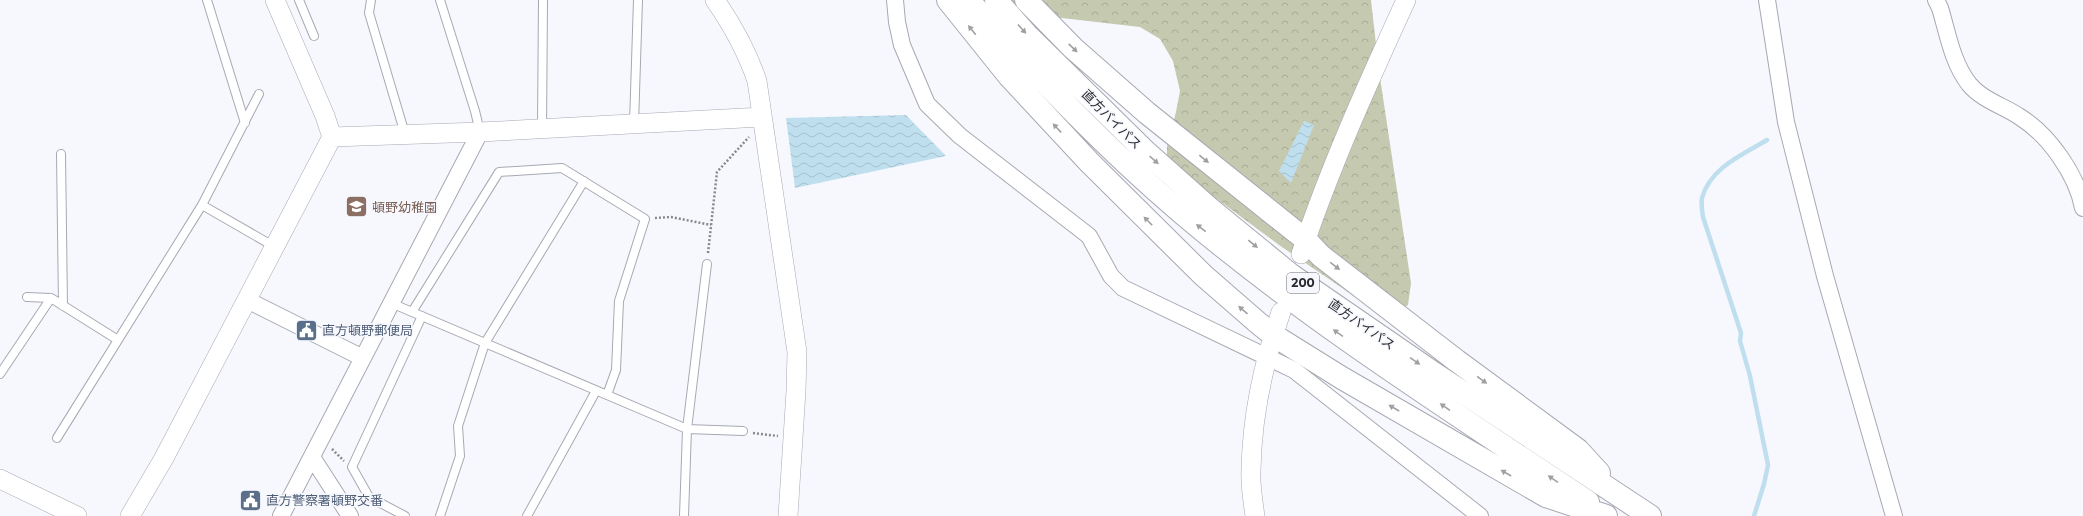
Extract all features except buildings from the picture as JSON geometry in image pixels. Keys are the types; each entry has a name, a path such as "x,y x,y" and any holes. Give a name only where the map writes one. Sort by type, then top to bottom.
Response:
{"highway":[{"path":"948,0 1010,76 1090,163 1203,275 1273,334 1342,378 1546,496 1606,516"},
{"name":"直方バイパス","path":"968,0 1101,141 1182,213 1297,303 1408,382 1609,516"},
{"name":"直方バイパス","path":"996,0 1027,35 1146,152 1209,208 1291,276 1432,372 1650,516"},
{"path":"1026,0 1073,48 1304,247 1321,256 1457,361 1578,450 1622,497"}],"street":[{"path":"130,516 164,458 332,137 325,116 275,0"},
{"path":"715,0 730,22 747,52 757,81 757,125 797,352 788,516"},
{"path":"895,0 896,22 902,45 927,104 960,136 1089,236 1111,276 1123,288 1294,370 1480,516"},
{"path":"1304,247 1327,182 1364,92 1406,0"},
{"path":"1767,0 1786,122 1825,276 1894,516"},
{"path":"1936,0 1940,8 1956,63 1970,85 1990,100 2021,118 2052,146 2069,170 2081,196 2083,208"},
{"path":"332,137 480,132 634,124 757,125"},
{"path":"281,516 480,132"},
{"path":"247,300 363,358"},
{"path":"1254,516 1251,472 1254,412 1266,356 1280,312"},
{"path":"312,457 350,516"},
{"path":"0,479 77,516"}],"lane":[{"path":"207,0 245,123"},
{"path":"299,0 314,36"},
{"path":"371,0 369,13 405,134"},
{"path":"440,0 475,111 480,132"},
{"path":"542,128 543,0"},
{"path":"634,124 638,0"},
{"path":"57,438 202,205 259,94"},
{"path":"61,154 63,306"},
{"path":"412,312 499,172 562,168 645,219 619,301 616,370 607,395"},
{"path":"440,516 460,456 458,426 485,343 584,181"},
{"path":"202,205 275,247"},
{"path":"684,516 687,429 707,264"},
{"path":"27,297 51,298 118,340"},
{"path":"0,374 51,298"},
{"path":"391,303 687,429 743,432"},
{"path":"405,516 369,497 352,468 422,316"},
{"path":"527,516 596,391"}],"path":[{"path":"707,264 717,172 757,125"},
{"path":"645,219 671,217 711,225"},
{"path":"743,432 793,438"},
{"path":"321,439 352,468"}],"green space":[{"path":"989,0 1371,0 1379,71 1411,283 1408,305 1401,309 1367,305 1279,245 1171,165 1167,157 1167,147 1180,91 1173,61 1160,39 1140,27 1062,18 1035,18 1014,12"}],"water":[{"path":"906,115 946,156 795,188 786,118"},
{"path":"1304,121 1314,125 1291,183 1279,171"}],"waterway":[{"path":"1754,516 1768,465 1750,376 1740,341 1741,333 1703,217 1702,198 1712,178 1719,170 1767,140"}],"place":[{"name":"頓野幼稚園","path":"356,207"},
{"name":"直方頓野郵便局","path":"306,330"},
{"name":"直方警察署頓野交番","path":"251,500"}]}
